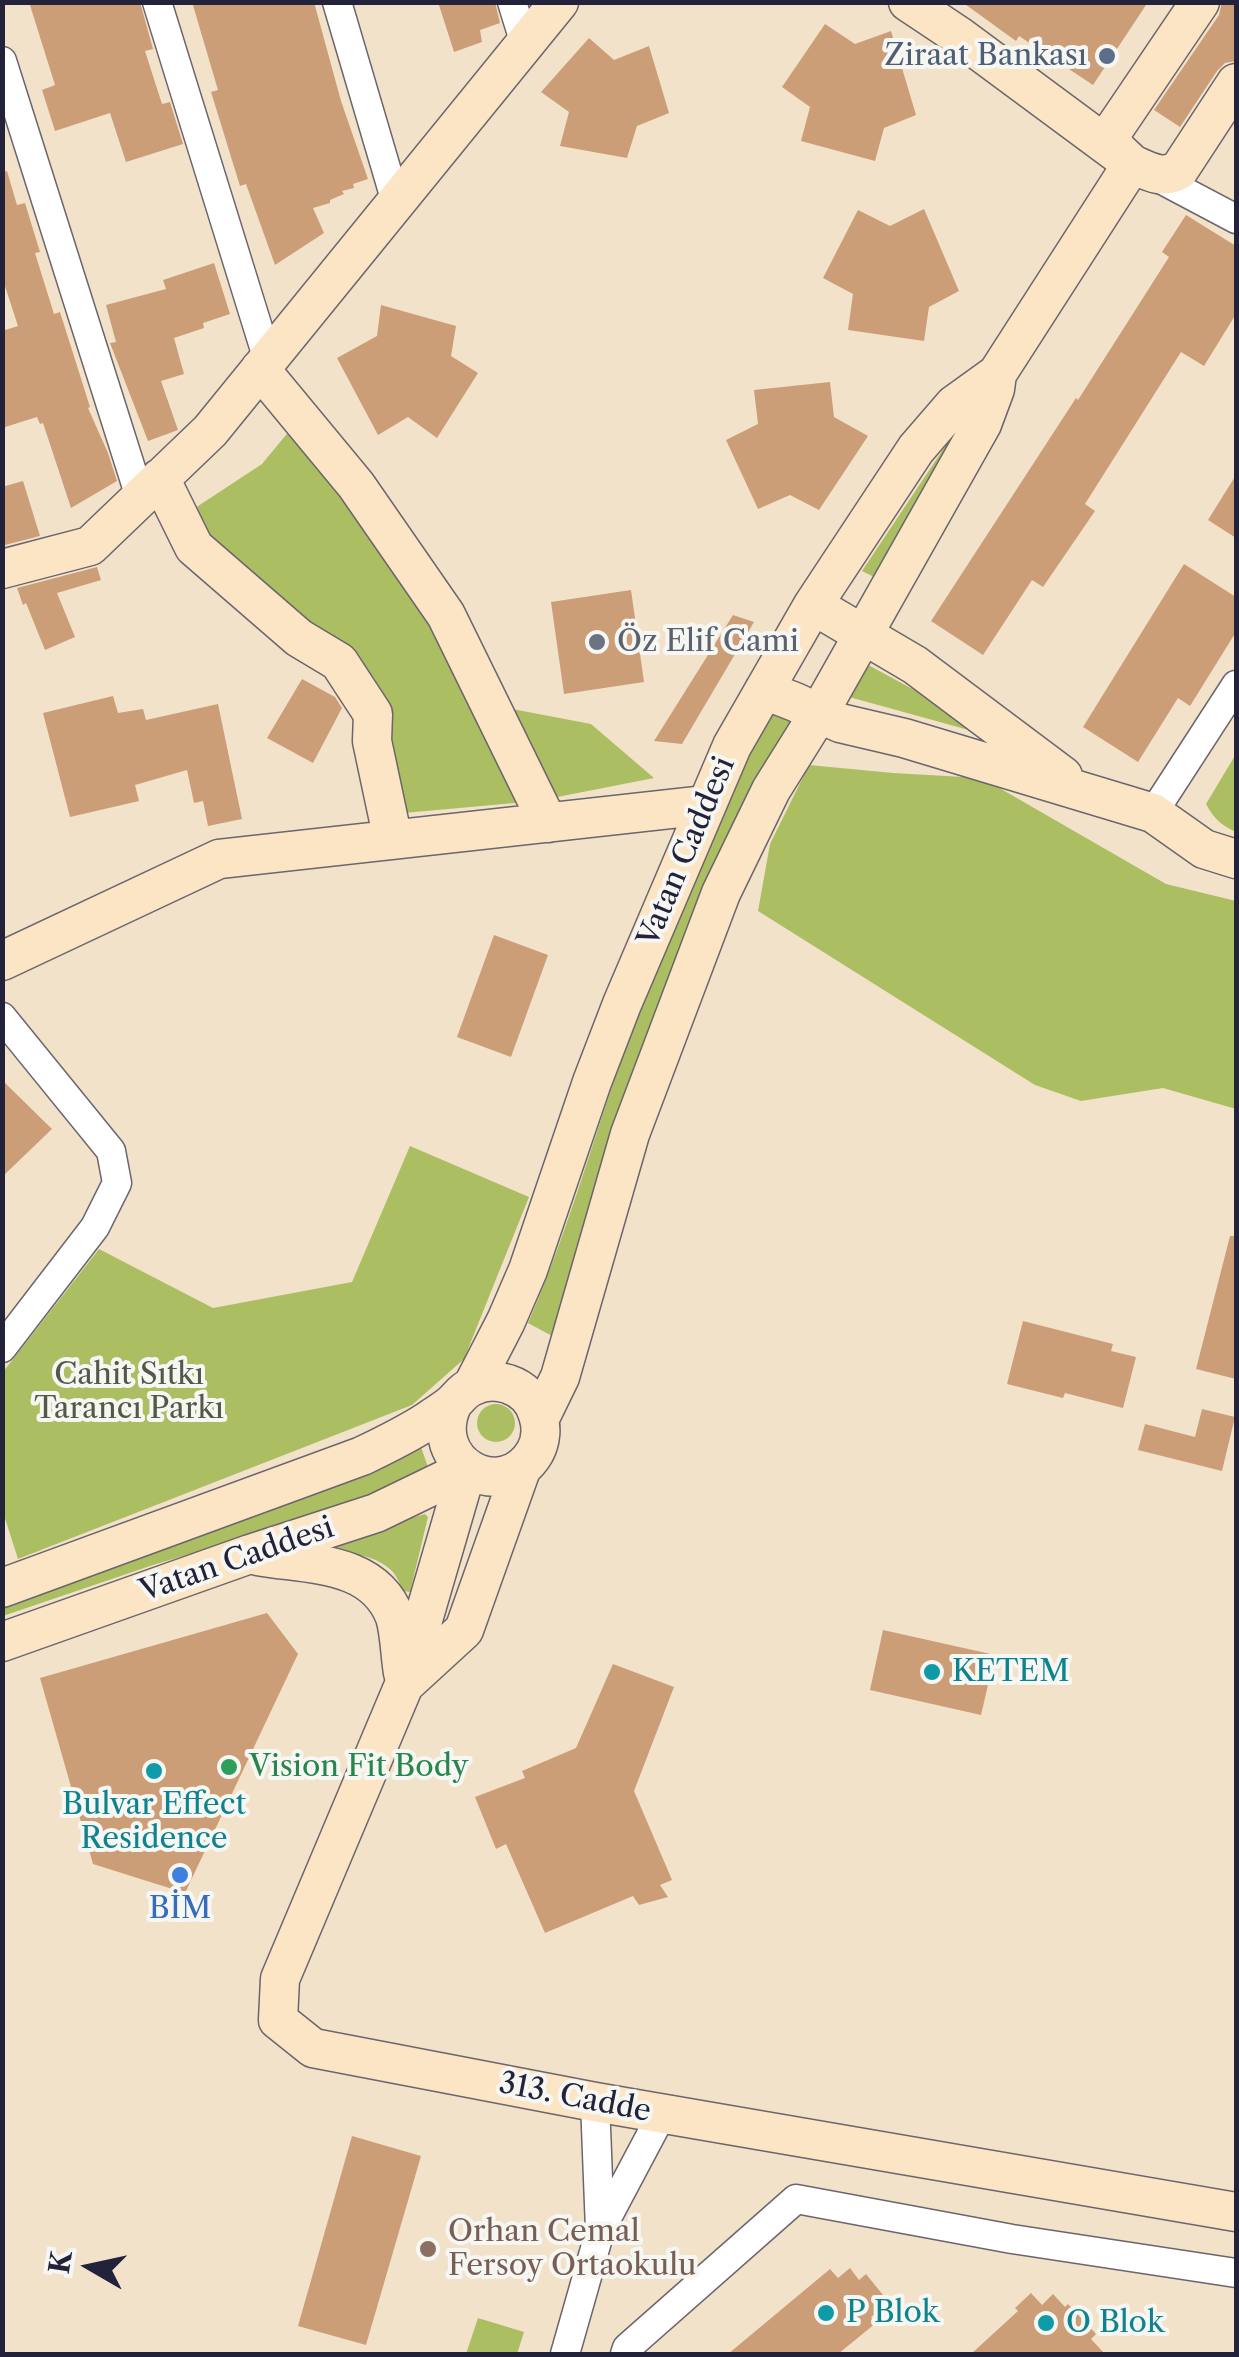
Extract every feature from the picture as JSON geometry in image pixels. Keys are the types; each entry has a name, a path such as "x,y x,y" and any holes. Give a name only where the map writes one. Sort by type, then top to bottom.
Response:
{"main road":[{"path":"2,569 90,546 210,430 559,2"},
{"path":"1132,164 1114,147 1112,132 1200,2"},
{"path":"915,4 1132,164 1157,174 1166,176 1179,170 1236,83"},
{"name":"Vatan Caddesi","path":"997,374 996,389 982,424 819,713 771,790 710,918 630,1134 560,1378 540,1418 539,1443 522,1467 506,1475 493,1477 467,1468 455,1457 446,1422 506,1321 528,1270 616,1020 732,746 813,606 932,429 954,405 997,374 1132,164"},
{"path":"264,364 356,485 446,615 548,823"},
{"path":"150,488 194,547 299,638 339,662 373,714 372,741 392,840"},
{"path":"813,606 915,665 1081,790"},
{"path":"764,690 840,723 904,738 1152,813 1204,849 1236,859"},
{"path":"2,961 219,859 706,805"},
{"path":"463,1394 486,1382 516,1386 527,1395 540,1418"},
{"name":"Vatan Caddesi","path":"5,1579 362,1456 409,1433 463,1394"},
{"name":"313. Cadde","path":"404,1685 464,1630 522,1467"},
{"name":"Vatan Caddesi","path":"2,1642 376,1513 467,1468"},
{"name":"313. Cadde","path":"467,1468 404,1685 280,1979 278,2020 313,2048 662,2114 1236,2212"},
{"path":"250,1554 338,1568 372,1584 395,1618 404,1685"}],"street":[{"path":"157,2 264,364"},
{"path":"337,2 396,202"},
{"path":"512,2 525,44"},
{"path":"2,62 150,488"},
{"path":"1132,164 1236,219"},
{"path":"1152,813 1236,685"},
{"path":"2,1016 111,1151 117,1184 95,1227 2,1348"},
{"path":"595,2102 600,2231"},
{"path":"565,2354 600,2231 662,2114"},
{"path":"625,2354 627,2348 796,2199 1012,2239 1236,2273"}],"green space":[{"path":"295,424 491,705 591,724 654,778 537,801 404,813 385,717 205,545 189,512 262,464"},
{"path":"946,445 950,449 876,578 862,571"},
{"path":"861,661 986,729 983,734 842,695"},
{"path":"772,708 796,720 738,813 711,877 556,1338 528,1323 655,968 710,836"},
{"path":"1236,754 1236,832 1218,821 1206,804"},
{"path":"809,765 982,778 1166,884 1236,901 1236,1109 1163,1088 1081,1101 1035,1085 758,911 770,844"},
{"name":"Cahit Sıtkı Tarancı Parkı","path":"410,1146 529,1197 464,1359 412,1405 18,1559 3,1512 3,1372 99,1249 213,1308 352,1282"},
{"path":"496,1404 510,1409 515,1423 510,1437 496,1442 482,1437 477,1423 482,1409"},
{"path":"420,1444 430,1473 267,1531 3,1616 3,1609 349,1479"},
{"path":"425,1514 428,1517 410,1592 403,1591 391,1570 371,1558 296,1550"},
{"path":"478,2318 524,2332 517,2354 466,2354"}],"building":[{"path":"29,2 140,2 153,49 145,51 162,104 170,102 183,144 126,162 110,113 55,131 42,90 55,85"},
{"path":"192,2 314,2 341,101 368,179 353,184 354,188 342,191 344,194 330,203 313,208 324,233 275,265 246,184 240,186 211,92 218,90"},
{"path":"438,2 495,2 500,23 480,30 482,42 454,52"},
{"path":"962,2 1148,2 1093,85 1019,36 1016,41"},
{"path":"1222,2 1236,2 1236,61 1225,63 1217,71 1180,127 1154,110 1219,15"},
{"path":"825,24 855,44 891,31 916,115 884,128 875,161 801,141 810,107 782,87"},
{"path":"589,38 614,60 649,46 669,113 637,126 627,158 560,146 569,112 541,92"},
{"path":"7,171 17,205 25,203 54,314 60,312 88,408 117,481 71,508 43,423 37,417 2,428 2,331 18,326 2,277 2,172"},
{"path":"924,209 959,291 929,307 924,341 848,330 853,294 823,278 858,210 890,226"},
{"path":"1186,215 1236,246 1236,314 1204,366 1181,352 1085,504 1095,511 1043,587 1032,580 983,655 931,621 1169,257 1162,252"},
{"path":"214,263 230,314 174,338 184,374 161,381 178,430 148,441 110,343 116,342 106,305 166,289 163,280"},
{"path":"381,305 456,326 451,356 478,373 437,438 408,417 378,435 337,358 377,336"},
{"path":"830,382 834,417 868,436 819,510 790,495 758,509 726,440 758,424 754,390"},
{"path":"1236,475 1236,538 1208,520"},
{"path":"23,481 40,536 5,545 2,487"},
{"path":"1184,564 1236,597 1236,632 1190,706 1178,698 1138,762 1083,727"},
{"path":"97,567 101,580 57,593 75,637 45,650 17,588"},
{"name":"Öz Elif Cami","path":"631,590 644,682 564,694 551,602"},
{"path":"733,615 754,622 682,744 654,741"},
{"path":"302,679 335,697 342,708 313,763 267,738"},
{"path":"113,696 118,713 143,709 146,720 218,704 242,819 208,826 203,801 194,803 187,770 135,785 139,801 70,817 43,713"},
{"path":"494,935 548,955 511,1057 457,1037"},
{"path":"2,1080 52,1129 2,1177"},
{"path":"1230,1236 1236,1236 1236,1379 1196,1369"},
{"path":"1023,1321 1113,1344 1111,1351 1136,1357 1123,1408 1007,1384"},
{"path":"1202,1409 1235,1417 1222,1471 1138,1450 1145,1424 1195,1437"},
{"name":"Bulvar Effect Residence","path":"267,1613 298,1654 185,1893 93,1864 40,1678"},
{"name":"KETEM","path":"883,1630 995,1655 981,1715 870,1690"},
{"path":"613,1664 674,1687 634,1791 672,1880 660,1885 668,1897 639,1905 633,1896 545,1933 506,1844 496,1849 475,1797 525,1778 522,1771 576,1748"},
{"path":"352,2136 421,2156 366,2345 298,2326"},
{"name":"P Blok","path":"850,2268 859,2280 866,2274 883,2295 876,2301 882,2308 871,2317 876,2323 838,2354 728,2354 830,2269 838,2278"},
{"name":"O Blok","path":"1031,2293 1042,2305 1053,2294 1065,2307 1068,2304 1096,2334 1091,2339 1105,2354 971,2354 1018,2311 1015,2308"}],"place":[{"name":"Ziraat Bankası","path":"1107,56"},
{"name":"Öz Elif Cami","path":"597,642"},
{"name":"KETEM","path":"932,1672"},
{"name":"Vision Fit Body","path":"229,1767"},
{"name":"Bulvar Effect Residence","path":"154,1771"},
{"name":"BİM","path":"180,1875"},
{"name":"Orhan Cemal Fersoy Ortaokulu","path":"428,2249"},
{"name":"P Blok","path":"826,2313"},
{"name":"O Blok","path":"1046,2323"}]}
